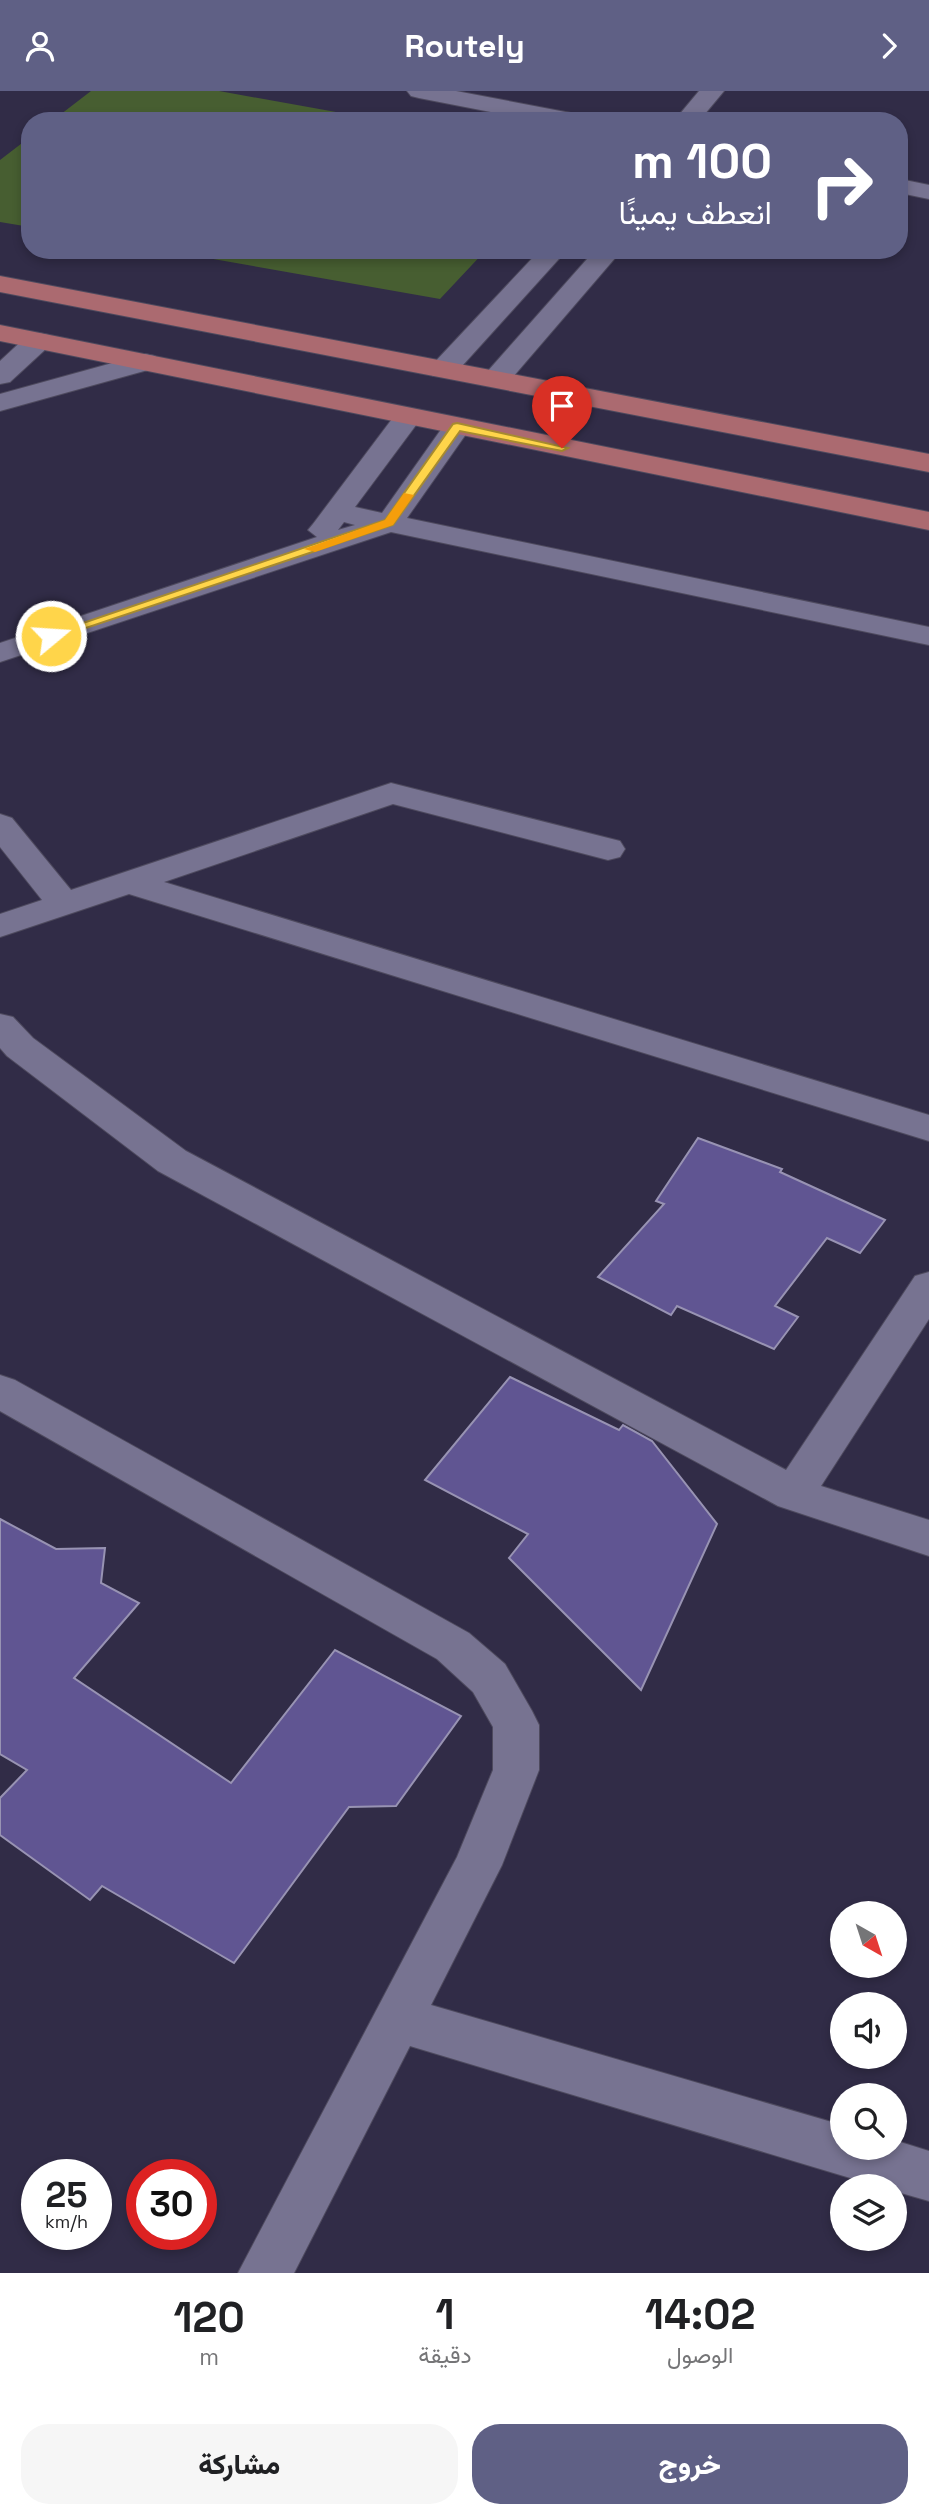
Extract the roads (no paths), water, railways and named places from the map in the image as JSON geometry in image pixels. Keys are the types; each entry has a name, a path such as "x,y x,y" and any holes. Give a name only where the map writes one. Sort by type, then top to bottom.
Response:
{"main road":[{"path":"0,284 929,463"},
{"path":"0,333 929,521"}],"street":[{"path":"419,91 529,112"},
{"path":"694,112 712,91"},
{"path":"443,370 546,259"},
{"path":"497,378 601,259"},
{"path":"0,376 38,341"},
{"path":"0,403 145,362"},
{"path":"307,550 408,417"},
{"path":"0,653 389,523 457,427"},
{"path":"337,512 929,636"},
{"path":"0,926 391,793 608,849"},
{"path":"0,825 65,905"},
{"path":"130,883 929,1128"},
{"path":"0,1026 20,1047 172,1161 793,1494 929,1538"},
{"path":"793,1494 929,1287"},
{"path":"0,1391 453,1646 489,1678 516,1725 516,1770 478,1865 265,2273"},
{"path":"398,2018 929,2176"}]}
